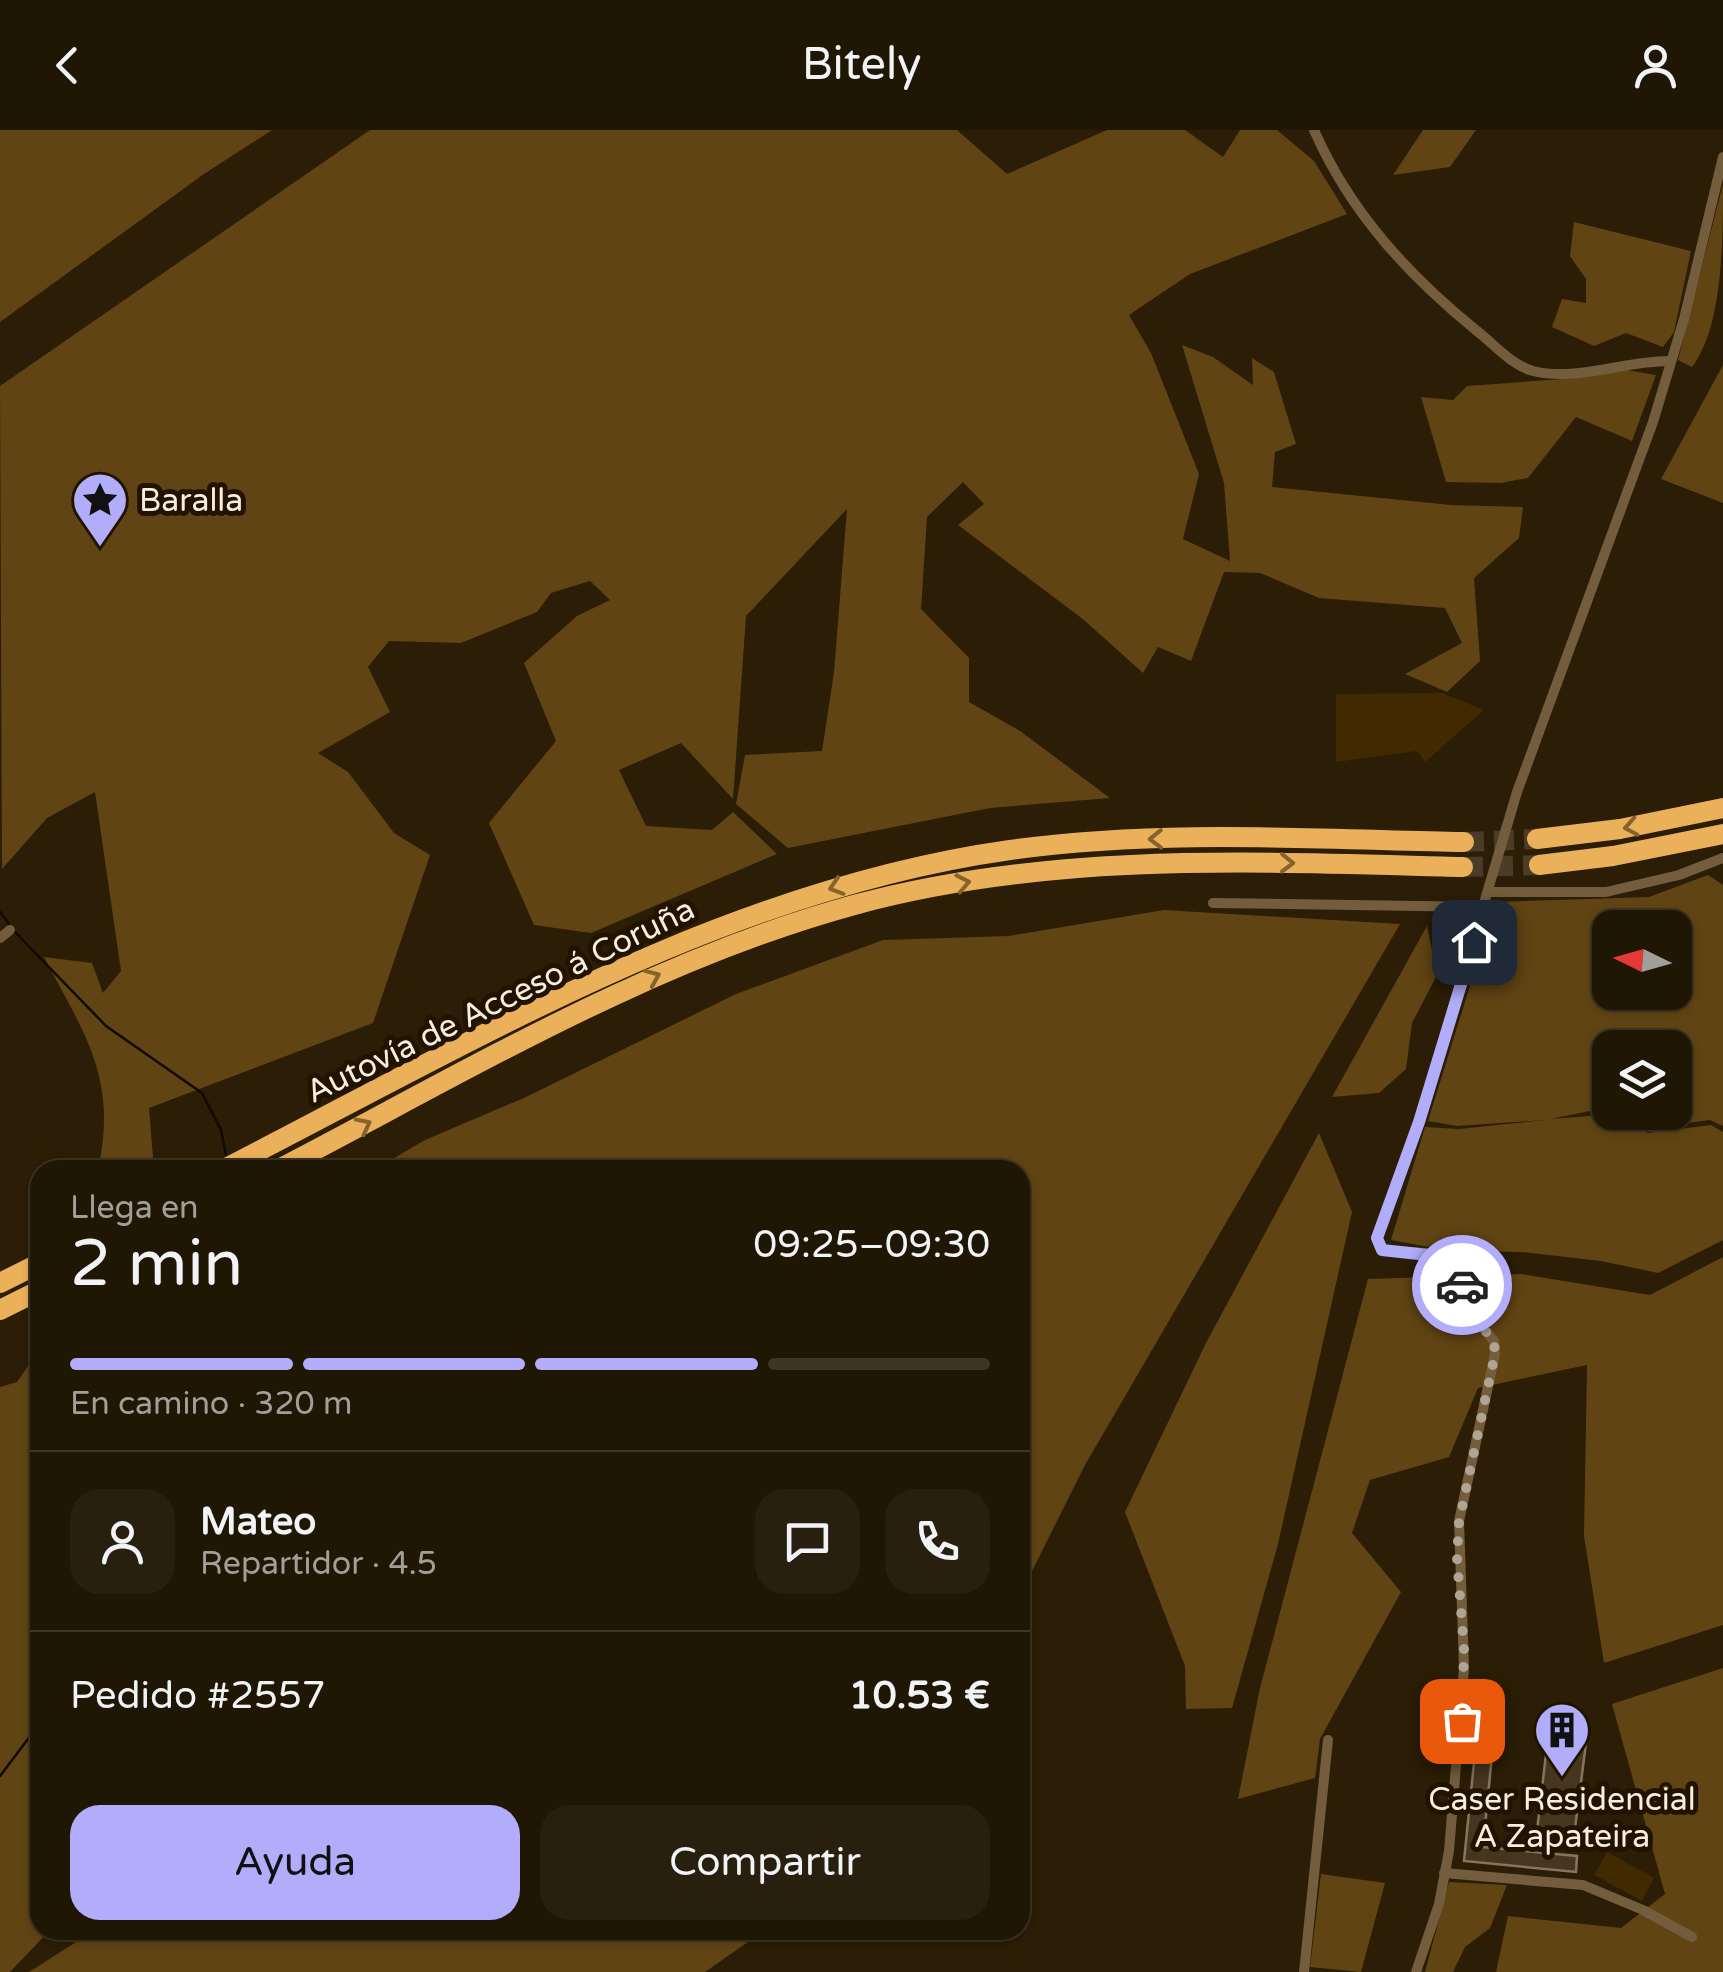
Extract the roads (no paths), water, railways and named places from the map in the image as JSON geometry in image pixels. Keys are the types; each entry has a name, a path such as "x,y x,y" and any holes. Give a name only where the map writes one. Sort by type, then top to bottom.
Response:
{"highway":[{"path":"1537,840 1620,829 1723,808"},
{"path":"1539,864 1613,856 1723,834"},
{"name":"Autovía de Acceso á Coruña","path":"242,1160 599,978 741,917 850,882 1009,850 1123,839 1464,842"},
{"name":"Autovía de Acceso á Coruña","path":"296,1160 641,982 738,943 855,904 1006,874 1131,864 1259,862 1463,867"},
{"path":"0,1283 30,1267"},
{"path":"0,1310 30,1295"}],"street":[{"path":"1314,130 1337,178 1389,252 1438,299 1520,365 1540,372 1567,374 1628,362 1671,361"},
{"path":"1416,1972 1439,1904 1454,1809 1464,1668 1459,1522 1494,1367 1494,1341 1475,1319 1453,1263 1446,1257 1382,1250 1377,1238 1419,1122 1518,792 1653,422 1723,157"},
{"path":"1213,903 1486,899 1606,892 1678,875 1723,858"},
{"path":"1304,1972 1328,1740"},
{"path":"1444,1873 1583,1885 1692,1936"}],"waterway":[{"path":"0,912 9,924"},
{"path":"14,931 106,1026 202,1093 221,1130 226,1155"},
{"path":"0,1776 30,1736"}],"tunnel":[{"path":"1464,842 1537,839"},
{"path":"1463,867 1539,865"}],"place":[{"name":"Baralla","path":"100,549"},
{"name":"Caser Residencial A Zapateira","path":"1562,1779"}]}
